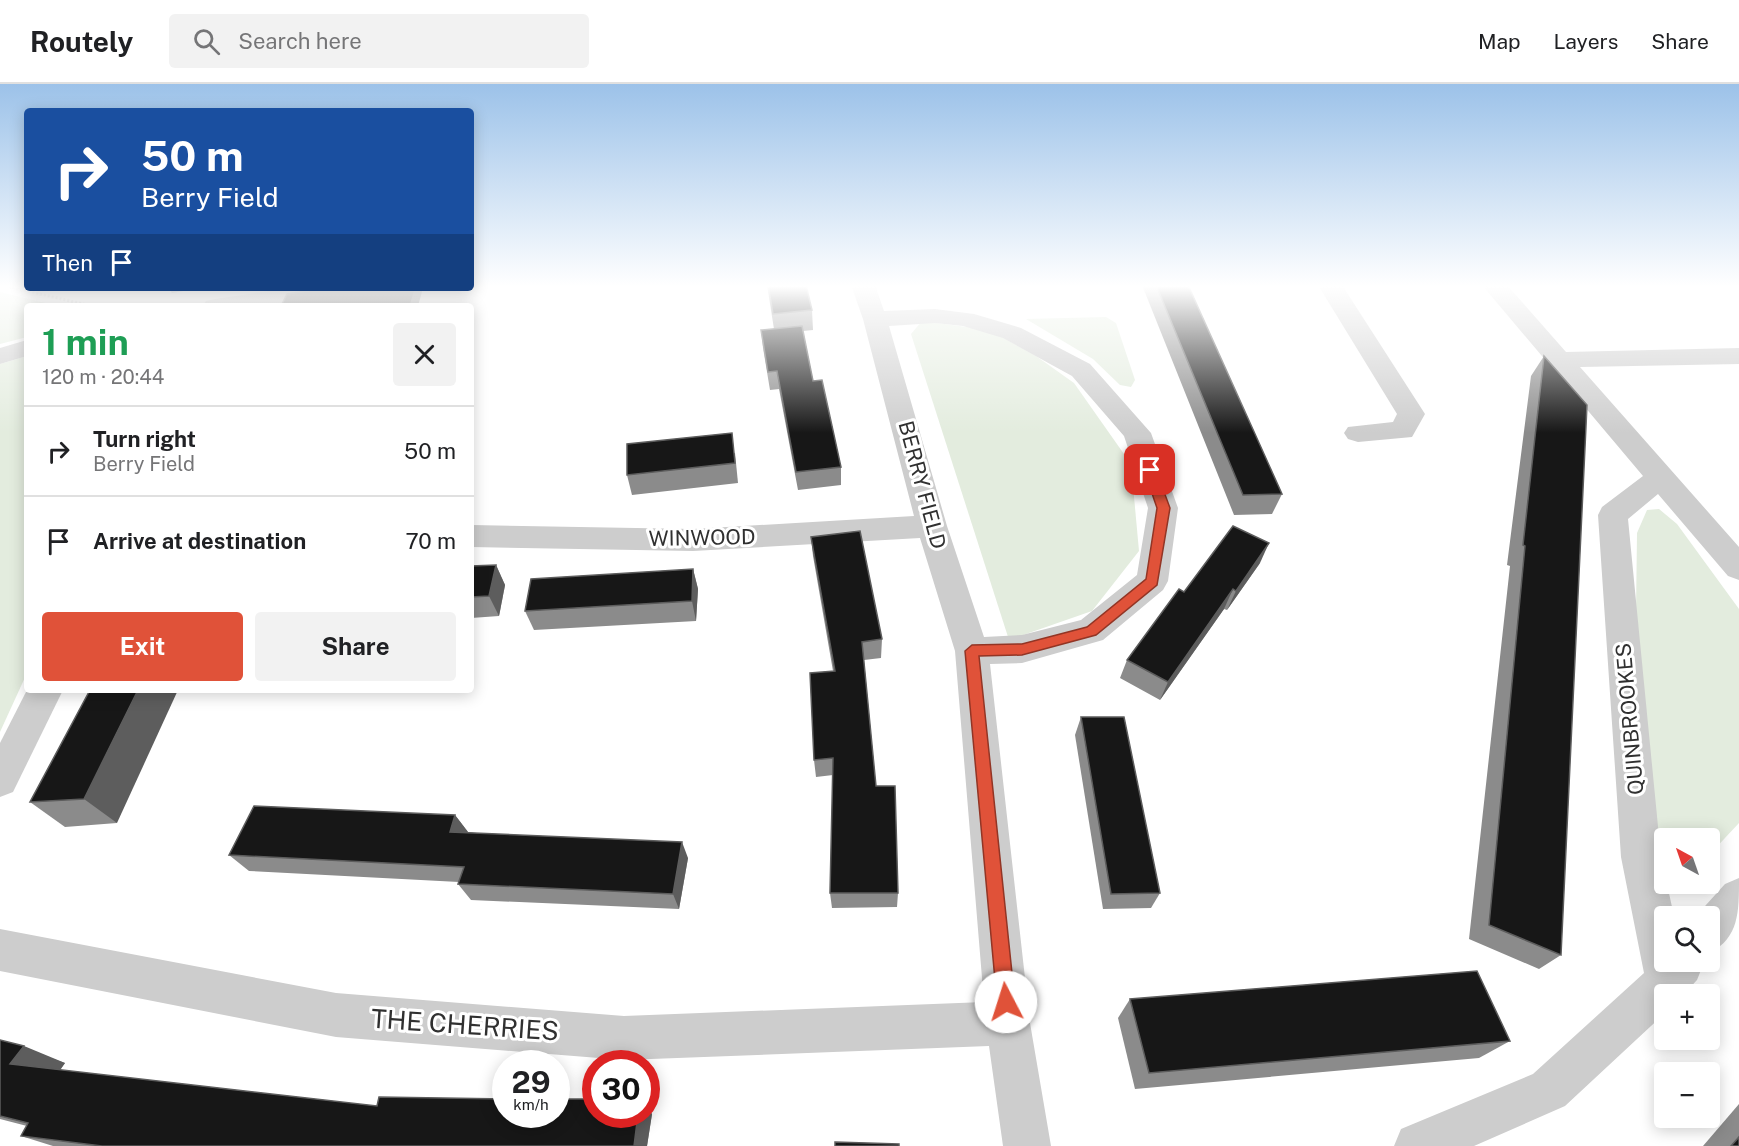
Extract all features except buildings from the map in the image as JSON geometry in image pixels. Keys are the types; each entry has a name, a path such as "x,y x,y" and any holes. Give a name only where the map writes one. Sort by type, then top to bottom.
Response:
{"street":[{"name":"BERRY FIELD","path":"879,335 932,526 972,651 1008,1023 1028,1146"},
{"path":"972,651 1022,649 1091,631 1152,581 1163,508 1137,433 1081,370 1015,335"},
{"path":"1358,433 1402,431 1411,414 1361,335"},
{"path":"1537,335 1739,568"},
{"path":"0,356 24,349"},
{"path":"1559,360 1739,356"},
{"name":"QUINBROOKES","path":"1656,906 1641,857 1614,515 1660,477"},
{"name":"WINWOOD","path":"474,536 693,540 932,526"},
{"path":"0,780 44,693"},
{"path":"1720,920 1739,898"},
{"name":"THE CHERRIES","path":"0,950 336,1015 624,1038 1008,1023"},
{"name":"QUINBROOKES","path":"1418,1146 1549,1090 1675,972"}],"shaded area":[{"path":"0,335 24,335 24,338 0,344"},
{"path":"911,335 997,335 1036,356 1074,383 1131,464 1139,551 1092,611 1009,640"},
{"path":"1052,335 1120,335 1135,380 1131,387 1120,385 1093,359"},
{"path":"24,357 24,680 0,732 0,364"},
{"path":"1659,509 1677,524 1739,609 1739,823 1720,843 1720,828 1654,828 1654,870 1633,846 1637,533 1647,510"}],"route":[{"path":"1006,1002 972,651 1022,649 1091,631 1152,581 1163,508 1150,470"}]}
